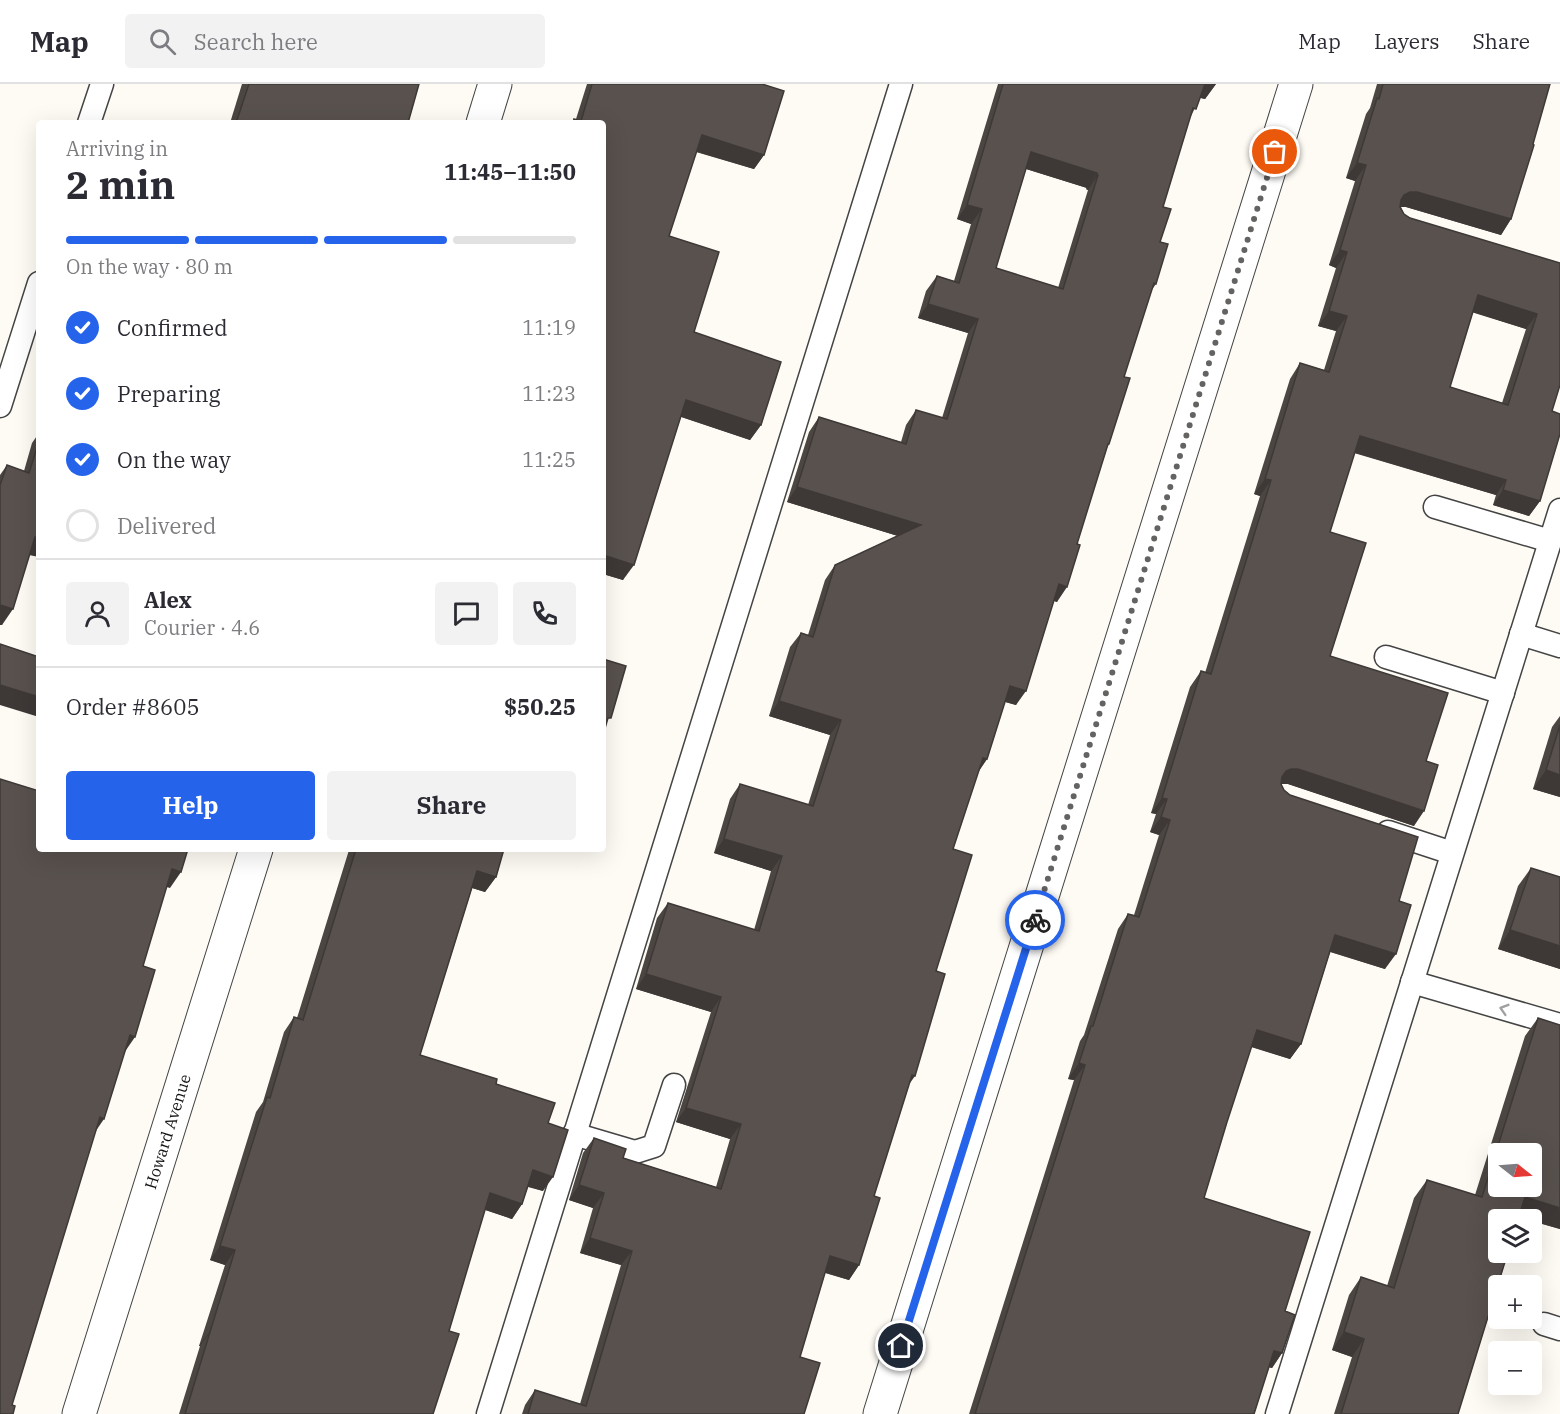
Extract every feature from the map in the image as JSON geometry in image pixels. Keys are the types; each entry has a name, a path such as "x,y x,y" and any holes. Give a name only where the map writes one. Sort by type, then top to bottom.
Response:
{"street":[{"path":"484,120 495,84"},
{"path":"880,1414 1296,84"},
{"name":"Howard Avenue","path":"79,1414 255,852"}],"lane":[{"path":"90,120 102,84"},
{"path":"488,1414 900,84"},
{"path":"0,406 36,292"},
{"path":"1435,507 1550,541"},
{"path":"1277,1414 1560,510"},
{"path":"1521,634 1560,646"},
{"path":"1386,657 1503,693"},
{"path":"1374,827 1452,853"},
{"path":"1412,981 1560,1025"},
{"path":"574,1134 635,1152 654,1146 674,1085"}],"building":[{"path":"249,84 419,84 409,120 237,120"},
{"path":"592,84 762,84 784,91 764,155 702,135 669,236 719,252 694,332 781,362 761,425 686,400 634,565 606,556 606,120 581,120"},
{"path":"1003,84 1205,84 1196,109 1193,108 1163,207 1171,209 1160,242 1168,244 1124,377 1130,378 1077,544 1080,545 1067,587 1059,584 1026,691 1010,686 987,759 983,758 953,849 972,855 936,971 945,974 915,1076 912,1075 874,1196 880,1198 859,1265 830,1256 800,1357 820,1363 804,1414 528,1414 535,1390 586,1406 632,1251 590,1238 604,1193 579,1185 594,1138 626,1149 623,1158 721,1189 741,1124 686,1108 721,997 646,974 668,903 759,931 782,856 724,839 740,784 813,806 841,720 779,701 801,633 813,637 835,565 921,525 797,487 819,417 906,444 916,410 947,419 978,319 928,304 937,276 959,283 982,209 967,205","holes":["1031,152 1097,173 1063,289 996,268"]},
{"path":"1383,84 1550,84 1511,219 1417,192 1404,195 1400,207 1410,218 1560,263 1560,385 1552,411 1560,414 1560,434 1540,501 1503,490 1506,480 1360,436 1330,532 1366,543 1330,656 1448,693 1426,761 1438,765 1424,811 1298,769 1286,771 1282,777 1281,784 1290,795 1418,837 1399,901 1411,905 1396,954 1335,935 1301,1044 1257,1030 1204,1198 1310,1232 1285,1311 1295,1315 1282,1353 1274,1351 1254,1414 975,1414 1085,1065 1079,1063 1091,1026 1093,1026 1128,914 1139,917 1170,820 1161,817 1167,799 1162,798 1201,671 1211,674 1271,480 1265,479 1300,363 1329,372 1347,316 1329,311 1347,252 1340,250 1366,165 1357,163 1377,98 1379,99","holes":["1478,295 1537,314 1508,405 1450,387"]},
{"path":"36,451 36,537 13,609 0,605 0,485 7,465 29,473"},
{"path":"0,644 36,656 36,696 0,685"},
{"path":"606,660 626,666 611,718 608,718 606,725"},
{"path":"1560,725 1560,775 1546,770"},
{"path":"0,779 36,790 36,852 187,852 181,872 172,869 143,966 155,970 135,1037 130,1035 104,1119 100,1117 12,1405 15,1406 13,1414 0,1414"},
{"path":"355,852 503,852 496,877 477,871 420,1055 497,1079 496,1084 555,1103 548,1123 568,1130 553,1177 533,1170 522,1204 490,1193 449,1331 459,1334 433,1414 185,1414 235,1250 220,1246 267,1097 270,1098 294,1017 303,1020"},
{"path":"1531,868 1560,877 1560,946 1510,930"},
{"path":"1538,1018 1560,1025 1560,1208 1525,1197 1542,1197 1542,1143 1499,1143"},
{"path":"1488,1178 1488,1197 1525,1197 1521,1209 1488,1209 1488,1263 1505,1263 1501,1275 1488,1275 1488,1317 1458,1414 1341,1414 1364,1339 1344,1332 1361,1277 1394,1288 1427,1180 1482,1197"}],"way so far":[{"path":"1035,920 1275,152"}],"route":[{"path":"901,1346 1035,920"}]}
